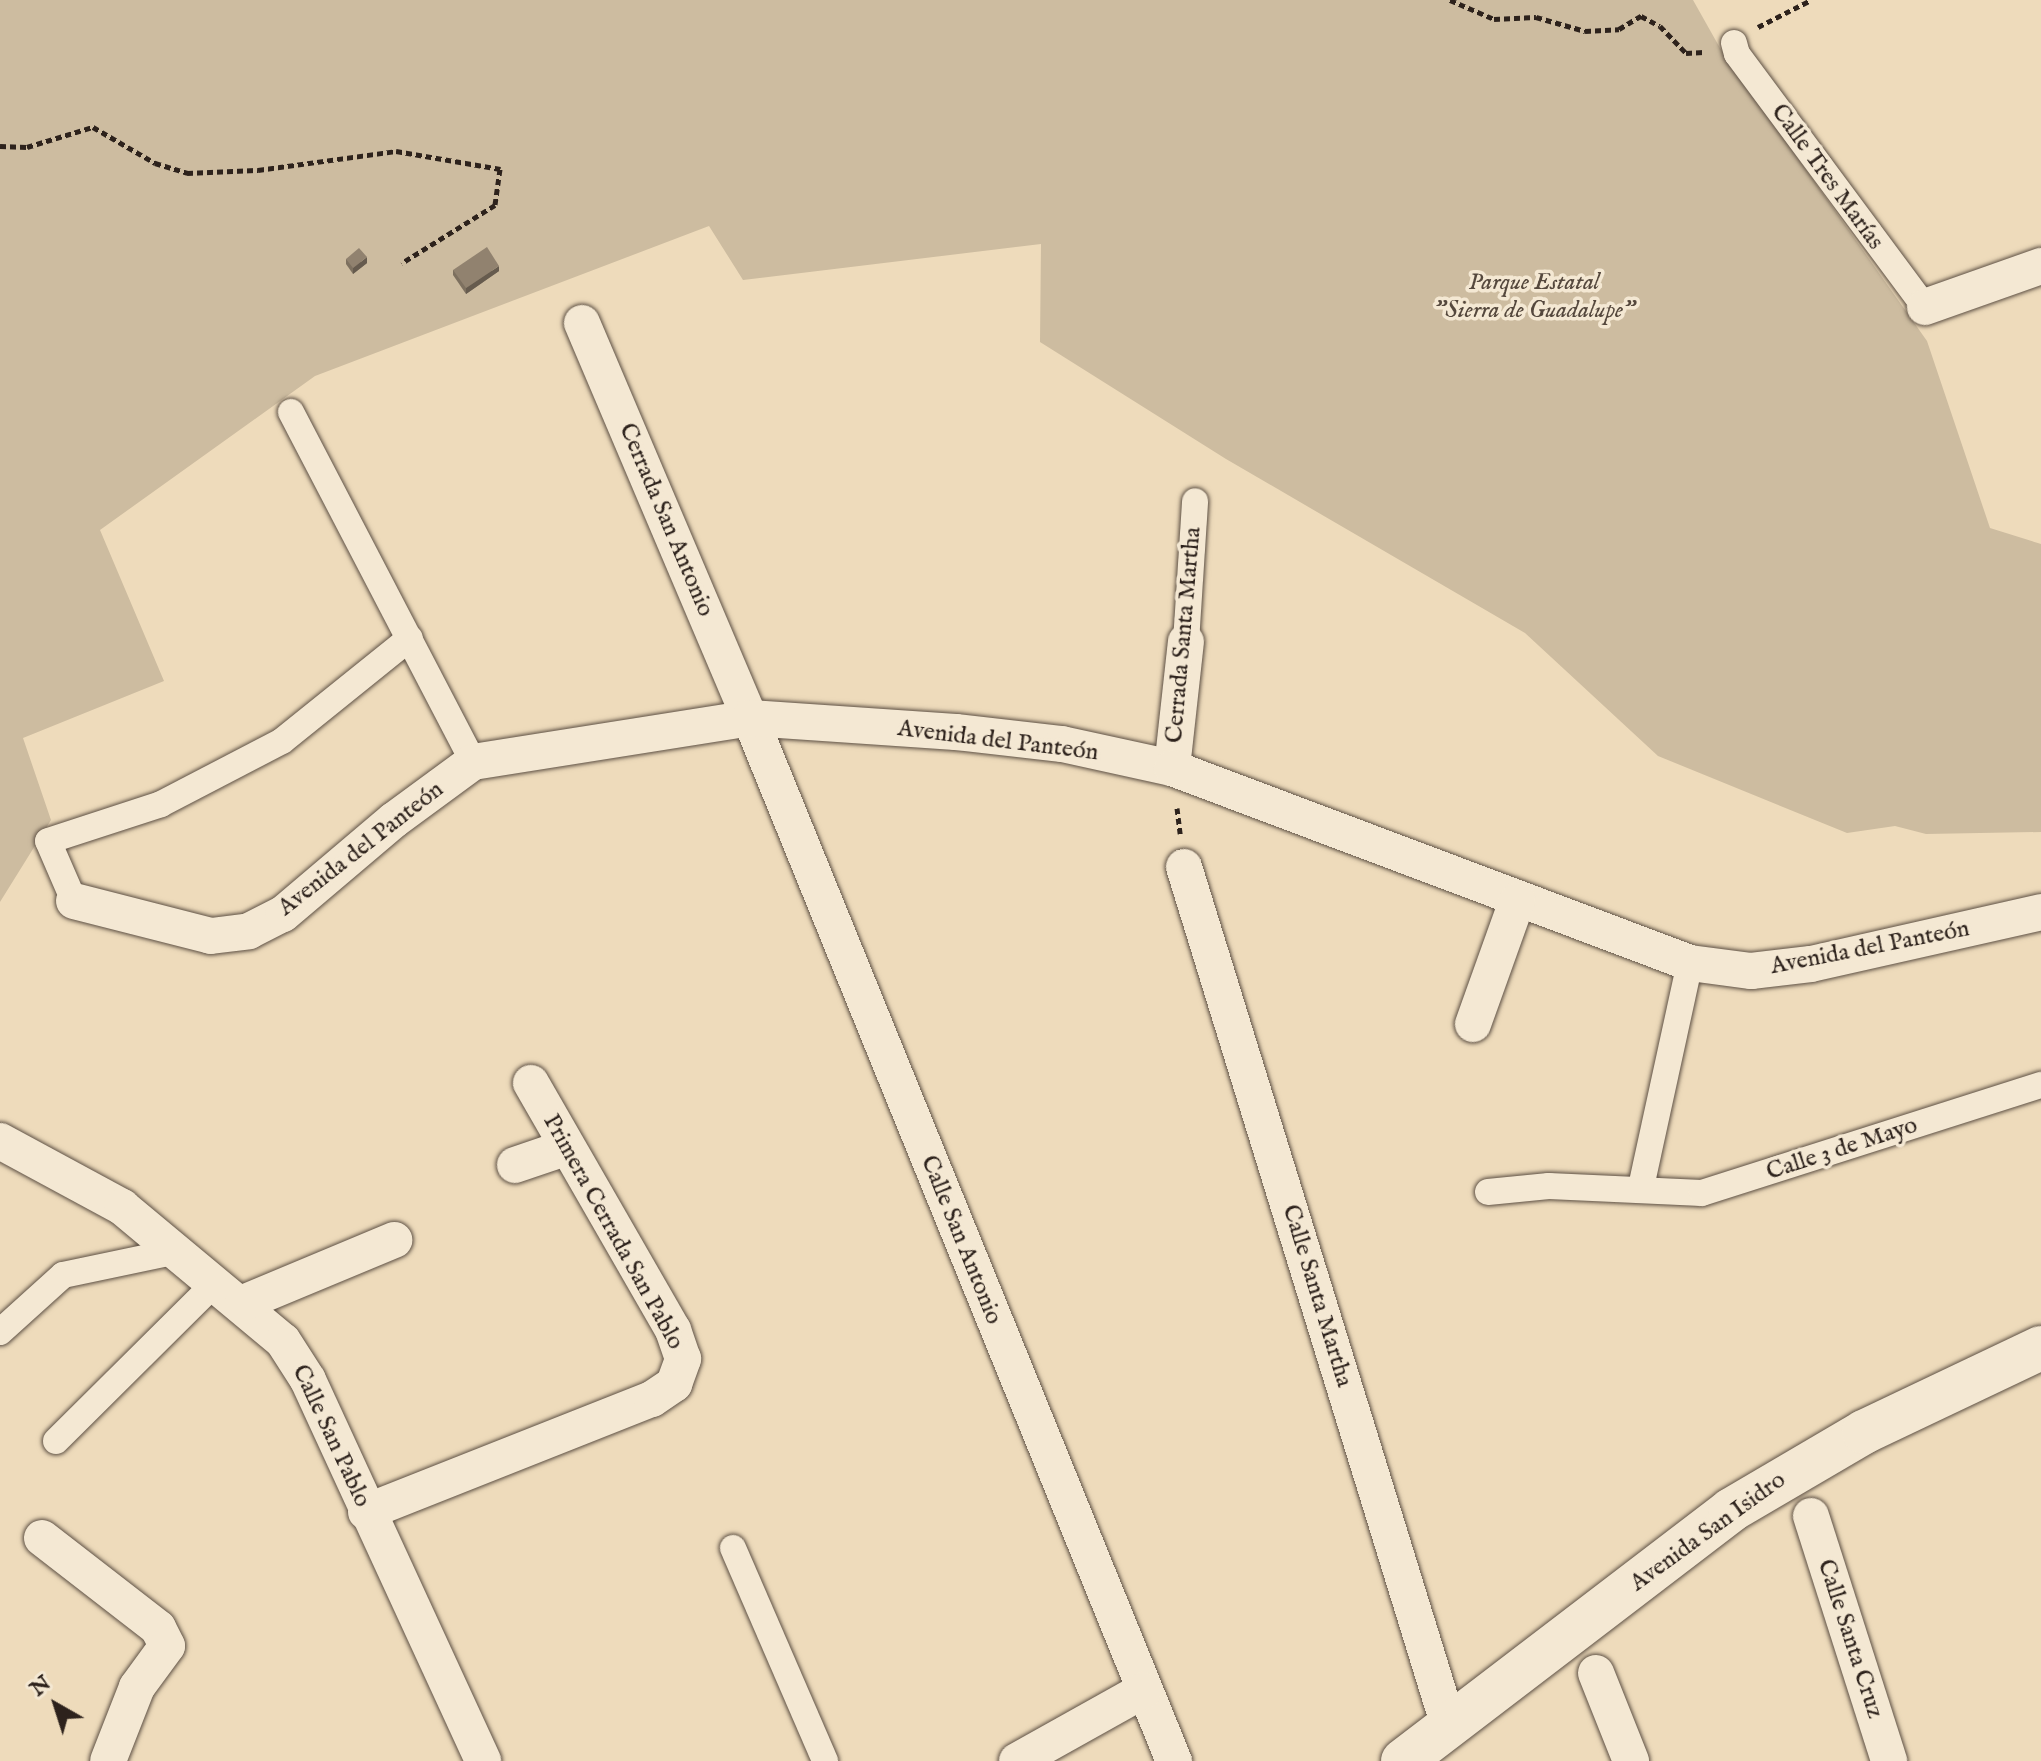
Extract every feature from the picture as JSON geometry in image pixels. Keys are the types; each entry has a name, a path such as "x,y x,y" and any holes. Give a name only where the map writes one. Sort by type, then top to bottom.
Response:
{"street":[{"name":"Calle Tres Marías","path":"1734,43 1737,54 1925,307"},
{"path":"1925,307 2041,266"},
{"name":"Cerrada San Antonio","path":"582,323 750,718"},
{"path":"291,412 473,762"},
{"name":"Cerrada Santa Martha","path":"1172,768 1186,642 1195,501"},
{"path":"74,901 48,841 161,804 282,741 410,638"},
{"name":"Avenida del Panteón","path":"74,901 211,936 249,931 283,914 394,820 473,762 750,718 956,732 1062,744 1172,768 1517,901 1690,963 1751,971 1811,964 2041,912"},
{"name":"Calle San Antonio","path":"750,718 1174,1761"},
{"name":"Calle Santa Martha","path":"1184,867 1449,1726"},
{"path":"1473,1024 1517,901"},
{"path":"1641,1187 1690,963"},
{"name":"Primera Cerrada San Pablo","path":"366,1512 652,1399 674,1384 683,1359 673,1330 565,1148 531,1083"},
{"name":"Calle 3 de Mayo","path":"1488,1192 1549,1186 1641,1187 1702,1193 2041,1085"},
{"name":"Calle San Pablo","path":"0,1141 82,1182 178,1251 283,1341 308,1380 483,1761"},
{"path":"515,1165 565,1148"},
{"path":"56,1441 229,1292 394,1240"},
{"path":"1,1328 63,1275 178,1251"},
{"name":"Avenida San Isidro","path":"1403,1761 1731,1510 1864,1432 2041,1348"},
{"name":"Calle Santa Cruz","path":"1811,1516 1889,1761"},
{"path":"42,1538 158,1628 167,1646 137,1687 108,1761"},
{"path":"733,1548 825,1761"},
{"path":"1596,1673 1631,1761"},
{"path":"1017,1761 1144,1690"}],"path":[{"path":"1450,0 1494,19 1536,17 1585,31 1619,29 1641,16 1690,54 1734,43 1811,0"},
{"path":"0,146 27,147 93,127 155,163 187,173 258,170 396,151 500,169 495,205 402,263"},
{"path":"1172,768 1184,867"}],"green space":[{"name":"Parque Estatal \"Sierra de Guadalupe\"","path":"0,0 1693,0 1720,48 1927,341 1990,528 2041,544 2041,832 1926,834 1895,826 1847,833 1658,756 1525,633 1226,459 1040,342 1041,244 743,280 709,226 315,376 100,530 164,681 23,738 51,820 0,902"}],"building":[{"path":"487,247 499,266 466,288 453,270"},
{"path":"359,248 367,257 353,268 346,259"}]}
